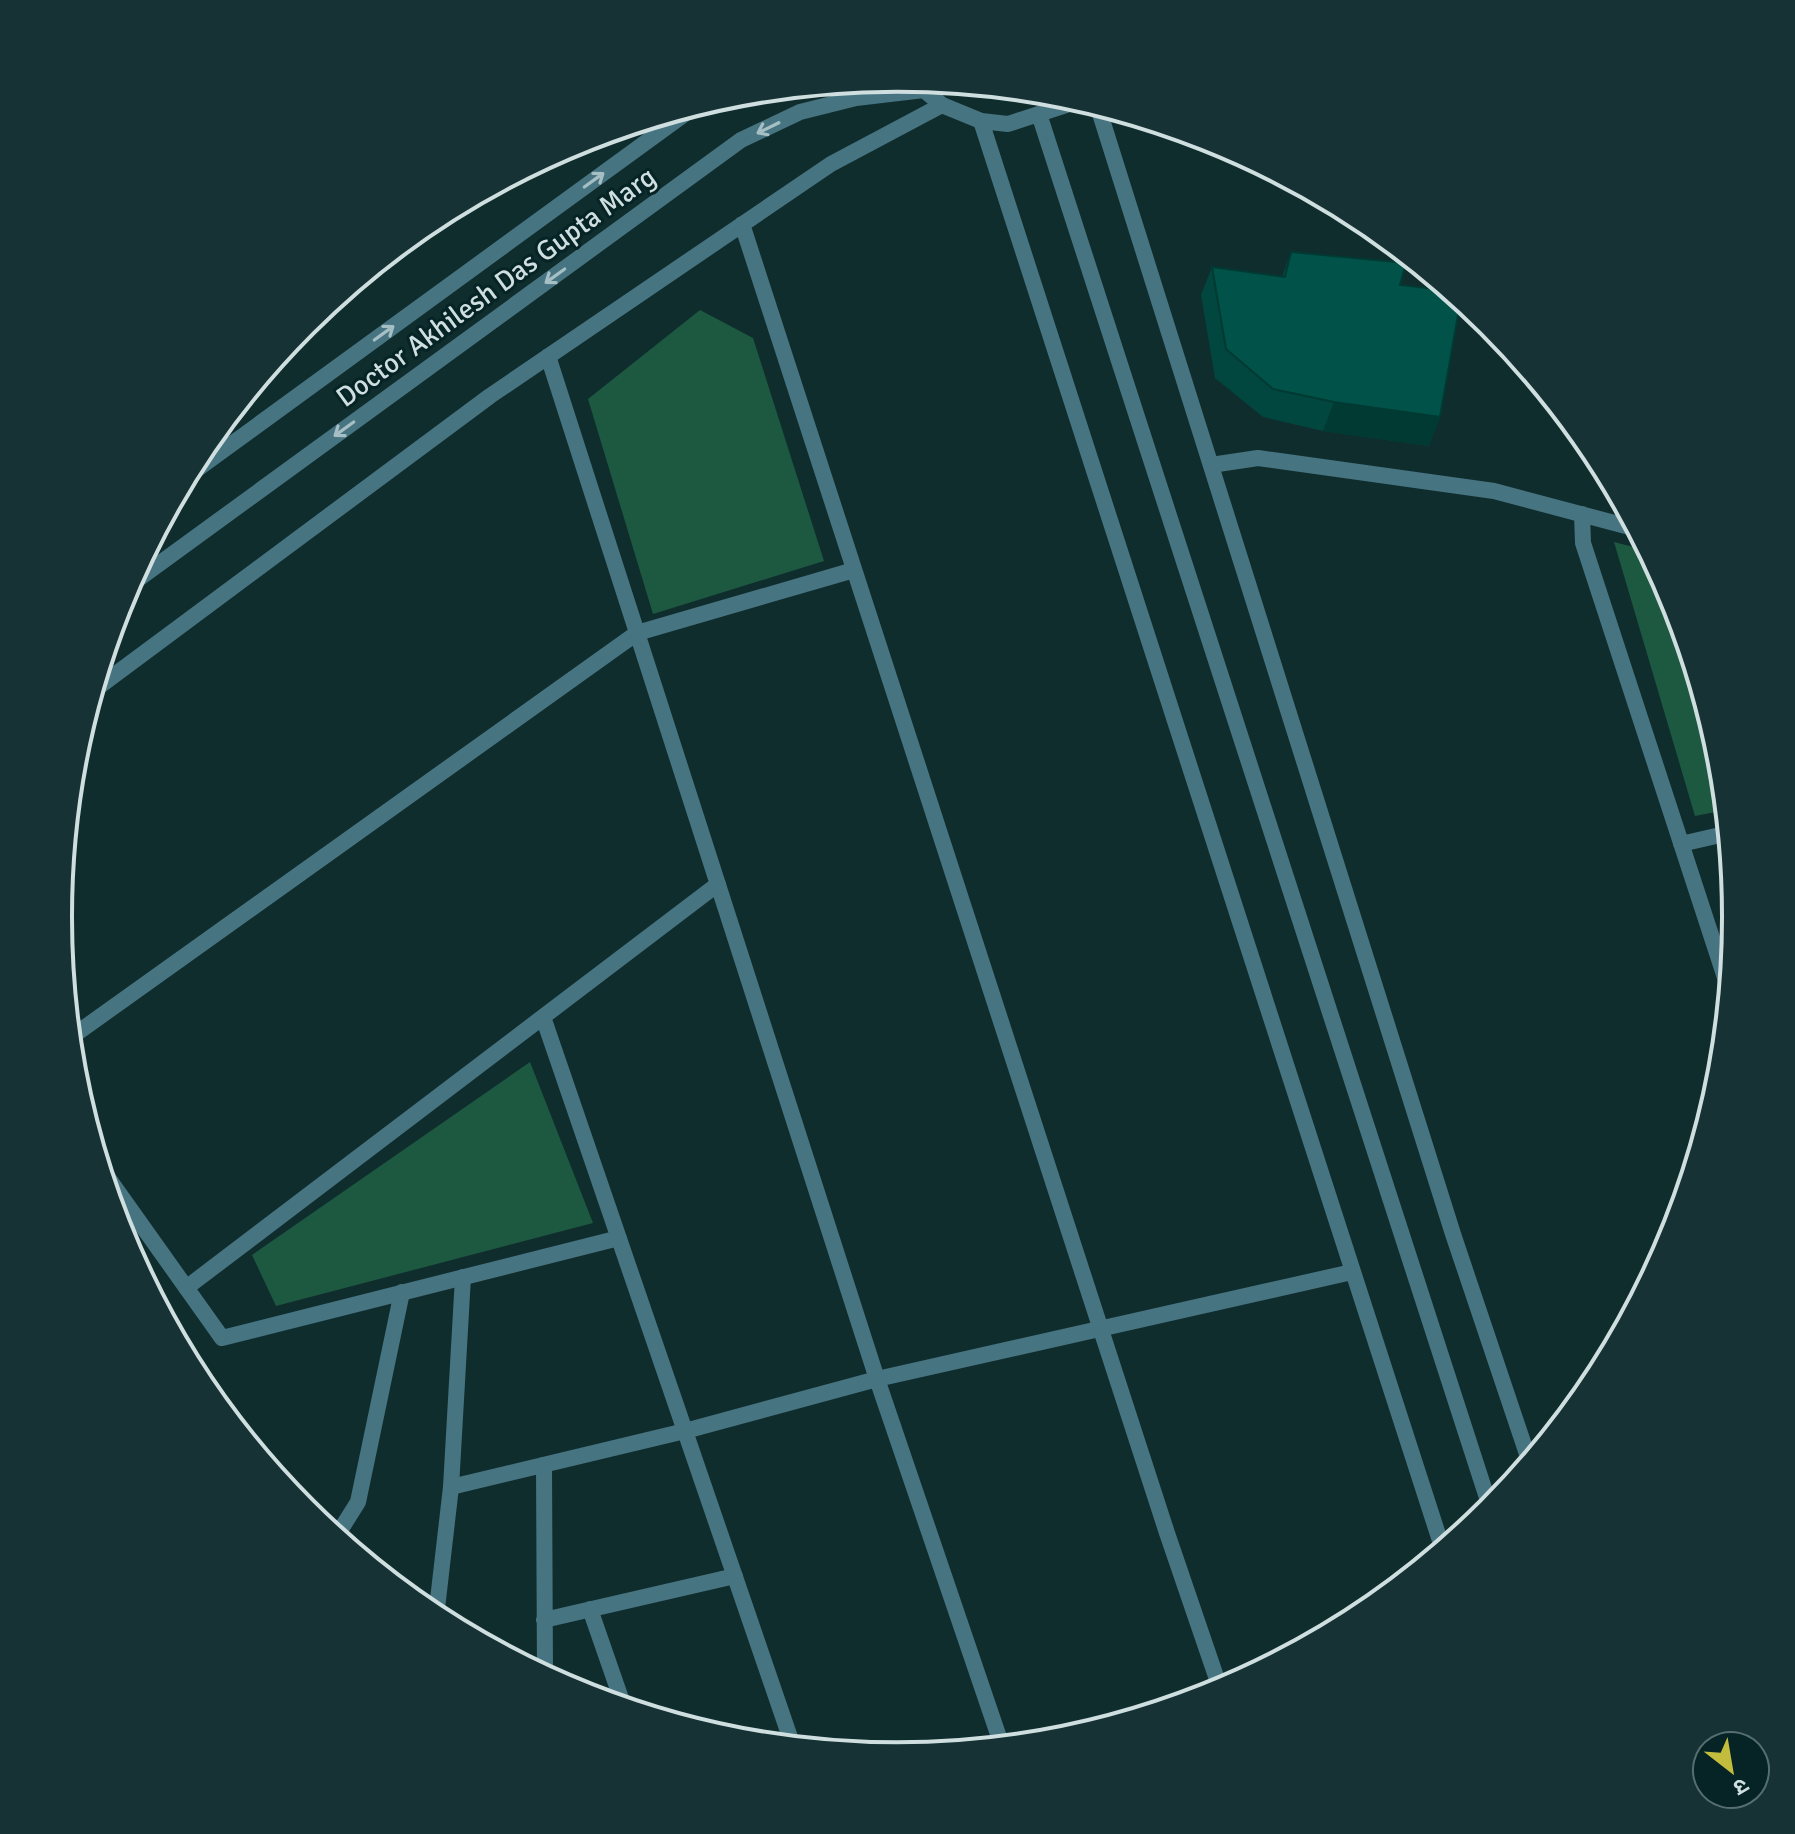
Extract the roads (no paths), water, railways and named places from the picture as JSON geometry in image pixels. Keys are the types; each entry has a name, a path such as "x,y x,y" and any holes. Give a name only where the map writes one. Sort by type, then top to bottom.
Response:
{"street":[{"name":"Doctor Akhilesh Das Gupta Marg","path":"148,572 741,140 800,112 884,92"},
{"path":"928,93 942,105 981,121 1008,124 1060,107"},
{"path":"107,681 548,356 831,164 942,105"},
{"path":"1039,114 1486,1495"},
{"path":"1101,118 1453,1234 1526,1451"},
{"path":"981,121 1440,1540"},
{"name":"Doctor Akhilesh Das Gupta Marg","path":"210,460 671,124"},
{"path":"742,224 1217,1678"},
{"path":"548,356 877,1379 998,1736"},
{"path":"1211,465 1258,458 1494,491 1624,525"},
{"path":"1582,514 1583,543 1721,966"},
{"path":"80,1031 637,633 854,570"},
{"path":"1681,844 1718,835"},
{"path":"186,1288 718,884"},
{"path":"543,1017 789,1735"},
{"path":"122,1197 222,1338 619,1238"},
{"path":"451,1487 685,1431 877,1379 1352,1272"},
{"path":"438,1602 451,1487 463,1277"},
{"path":"342,1528 358,1502 402,1292"},
{"path":"544,1465 545,1663"},
{"path":"544,1620 735,1576"},
{"path":"590,1609 620,1694"}]}
